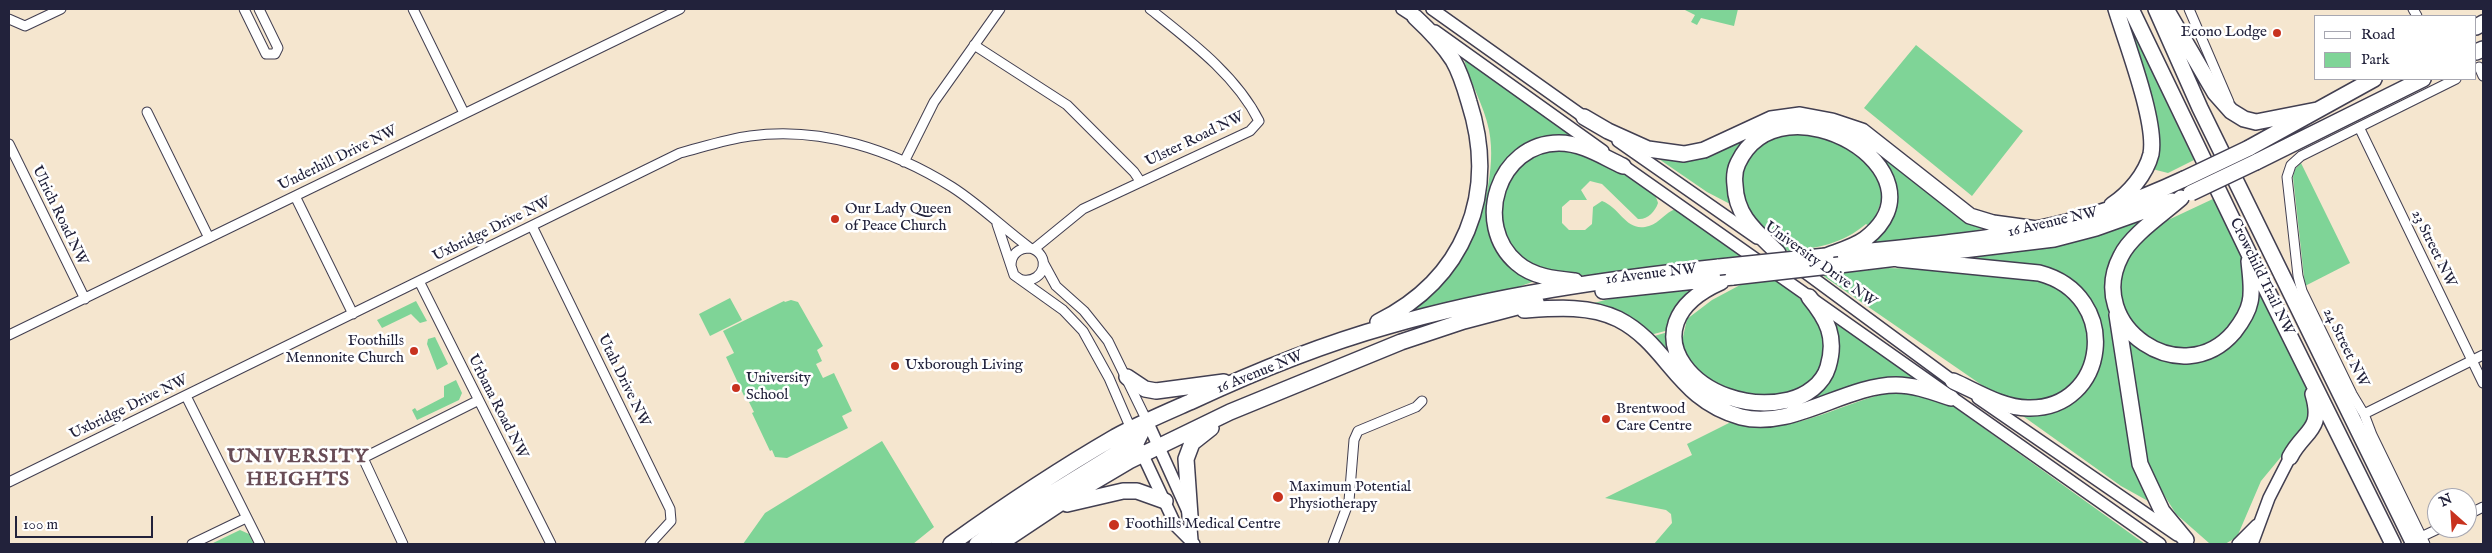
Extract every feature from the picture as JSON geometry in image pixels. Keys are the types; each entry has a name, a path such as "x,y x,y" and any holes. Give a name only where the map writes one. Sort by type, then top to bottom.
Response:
{"highway":[{"path":"2100,212 2118,202 2142,176 2151,154 2152,140 2148,113 2116,9"},
{"name":"Crowchild Trail NW","path":"2131,9 2249,254 2393,544"},
{"name":"Crowchild Trail NW","path":"2156,9 2230,169 2420,542"},
{"path":"2166,9 2215,94 2223,104 2244,119 2256,122 2317,110"},
{"path":"1356,336 1410,304 1440,277 1455,255 1471,223 1477,194 1480,170 1476,121 1466,92 1454,61 1436,38 1409,13"},
{"path":"2479,66 2483,49"},
{"name":"16 Avenue NW","path":"999,544 1080,490 1137,442 1147,421 1238,380 1356,336 1471,306 1594,282 1984,238 2037,229 2185,190 2249,148 2372,80"},
{"name":"16 Avenue NW","path":"951,544 1020,496 1137,442 1158,447 1230,412 1387,347 1452,324 1552,298 1594,292 1898,259 2054,239 2116,222 2185,190 2256,162 2421,80"},
{"path":"1584,116 1608,131 1648,149 1684,154 1704,150 1770,119 1800,115 1832,120 1862,131 1970,216 1993,223 2037,229"},
{"path":"1778,253 1744,221 1737,205 1734,170 1746,149 1756,139 1781,129 1806,128 1838,135 1863,149 1879,165 1888,192 1884,215 1871,233 1852,246 1826,256"},
{"path":"1594,282 1539,275 1517,263 1507,253 1498,234 1493,205 1496,192 1501,179 1521,155 1546,144 1576,144 1623,166"},
{"path":"2185,190 2130,244 2121,256 2112,284 2140,464 2162,511 2188,542"},
{"path":"2116,309 2134,336 2152,350 2174,357 2213,350 2226,341 2242,322 2251,302 2249,254"},
{"path":"1898,259 2053,276 2076,292 2090,311 2095,329 2095,355 2088,372 2078,387 2051,405 2029,408 2010,406 1953,382"},
{"path":"1733,277 1693,297 1678,318 1675,331 1677,352 1688,372 1704,386 1731,399 1761,404 1778,402 1796,398 1811,390 1821,380 1827,369 1831,354 1829,328 1824,315 1809,297"},
{"path":"1502,310 1574,308 1616,318 1645,339 1678,378 1706,402 1726,413 1749,419 1789,414 1864,390 1895,385 1912,386 1951,398"},
{"path":"2290,457 2295,448 2314,427 2317,419 2309,373"},
{"path":"1127,377 1145,389 1156,391 1238,380"},
{"path":"1190,516 1186,470 1188,452 1192,443 1230,412"},
{"path":"978,544 1020,513 1137,442"},
{"path":"1038,518 1068,504 1123,491 1137,491 1165,501"}],"street":[{"path":"9,19 25,26 61,9"},
{"path":"244,9 266,54 275,54 278,48 259,9"},
{"path":"413,9 464,113"},
{"name":"Underhill Drive NW","path":"9,335 680,9"},
{"path":"904,162 934,102 1000,9"},
{"name":"Ulster Road NW","path":"1032,248 1083,209 1250,131 1259,121 1237,88 1204,54 1150,9"},
{"name":"University Drive NW","path":"1432,9 1778,253 1953,382 2188,542"},
{"path":"2189,9 2228,102 2244,119"},
{"path":"1409,13 2160,544"},
{"path":"974,45 1067,105 1134,172 1140,181"},
{"path":"2359,127 2454,80"},
{"path":"147,112 208,238"},
{"name":"24 Street NW","path":"2359,127 2301,156 2291,165 2287,177 2299,284 2352,394 2364,414 2420,542"},
{"name":"23 Street NW","path":"2359,127 2483,384"},
{"name":"Uxbridge Drive NW","path":"9,482 680,153 751,136 824,136 872,148 952,187 987,212 997,224 1032,248"},
{"name":"Ulrich Road NW","path":"9,144 85,299"},
{"path":"294,196 352,314"},
{"name":"Uxbridge Drive NW","path":"997,224 1011,266"},
{"name":"Utah Drive NW","path":"532,226 670,509 671,520 650,544"},
{"path":"1032,248 1041,255 1056,286 1093,321 1108,340 1127,377 1190,516 1193,542 1176,526 1109,378 1083,331 1063,310 1014,275 1011,266 1016,252 1032,248"},
{"path":"1023,280 1038,278 1044,264"},
{"name":"Urbana Road NW","path":"419,281 551,544"},
{"path":"2364,414 2483,355"},
{"path":"186,396 260,544"},
{"path":"403,544 363,458 478,401"},
{"path":"1333,544 1349,501 1354,440 1358,431 1416,407 1422,401"},
{"path":"2252,544 2269,498 2290,457"},
{"path":"192,544 246,518"},
{"path":"2238,544 2260,522"}],"green space":[{"path":"1683,9 1738,9 1734,26 1701,18 1697,25 1691,22 1695,15"},
{"path":"2122,9 2194,160 2168,173 2152,169"},
{"path":"1916,45 2023,131 1972,196 1864,108"},
{"path":"1464,59 1582,139 1553,137 1491,187 1488,217 1535,281 1507,291 1409,313 1438,288 1460,260 1476,228 1487,191 1491,161 1489,130"},
{"path":"1755,130 1855,133 1984,228 1967,234 1861,246 1885,221 1878,155 1859,139 1763,131 1729,193 1730,204 1707,192 1656,157"},
{"path":"1805,132 1861,151 1881,183 1881,202 1874,220 1869,226 1866,224 1839,241 1788,251 1770,238 1739,200 1737,185 1750,152 1772,137"},
{"path":"1561,146 1600,161 1632,177 1645,185 1654,194 1658,203 1650,215 1638,219 1602,184 1590,181 1581,190 1587,200 1570,200 1562,207 1562,223 1569,230 1585,230 1592,224 1593,207 1602,201 1609,204 1629,223 1641,227 1653,225 1669,212 1676,209 1742,256 1707,260 1706,263 1578,276 1532,268 1507,244 1497,203 1520,161"},
{"path":"2301,163 2350,263 2305,286 2293,177 2295,169"},
{"path":"2215,198 2236,238 2246,271 2247,281 2239,319 2200,350 2152,344 2125,315 2119,284 2130,251 2166,221"},
{"path":"2145,220 2117,249 2110,262 2105,290 2135,449 2150,501 2121,486 2020,414 2089,380 2088,298 2076,286 2049,271 2020,264 1972,259 1989,254 2069,242"},
{"path":"1888,268 1972,271 2053,281 2086,315 2088,361 2074,384 2043,402 2013,400 1989,390 1822,275"},
{"path":"1774,280 1793,292 1819,318 1827,345 1818,376 1794,394 1746,398 1696,373 1678,337 1683,337 1687,319 1712,300 1742,284"},
{"path":"1700,285 1669,330 1650,335 1620,316 1594,303 1628,294"},
{"path":"2261,293 2307,388 2314,417 2261,481 2237,537 2225,544 2209,543 2176,514 2151,474 2143,446 2125,338 2155,358 2171,362 2189,363 2205,360 2221,353 2235,343 2247,328"},
{"path":"730,298 742,320 710,336 699,314"},
{"path":"416,301 427,321 420,323 411,314 382,328 377,320"},
{"path":"784,301 798,302 823,346 817,350 822,361 816,364 823,378 834,373 852,411 842,416 848,428 787,458 775,457 772,450 770,451 752,413 754,412 749,402 757,398 754,393 745,398 726,357 734,353 723,331"},
{"path":"1837,324 1924,382 1783,411 1748,413 1723,406 1651,337 1668,332 1670,343 1731,402 1816,392 1834,326"},
{"path":"435,337 448,364 437,370 427,344 428,339"},
{"path":"456,380 462,393 459,400 417,420 412,410 415,408 417,411 444,397 444,386"},
{"path":"1899,391 1946,401 2145,544 1654,544 1672,523 1671,514 1666,510 1605,498 1692,455 1687,444 1731,422 1752,426 1774,426 1795,423 1878,395"},
{"path":"882,441 934,527 913,544 743,544 765,513"},
{"path":"240,530 249,534 254,544 211,544"}],"place":[{"name":"Econo Lodge","path":"2277,33"},
{"name":"Our Lady Queen of Peace Church","path":"835,219"},
{"name":"Foothills Mennonite Church","path":"414,351"},
{"name":"Uxborough Living","path":"895,366"},
{"name":"University School","path":"736,388"},
{"name":"Brentwood Care Centre","path":"1606,419"},
{"name":"Maximum Potential Physiotherapy","path":"1278,497"},
{"name":"Foothills Medical Centre","path":"1114,525"}],"district":[{"name":"UNIVERSITY HEIGHTS","path":"298,470"}]}
